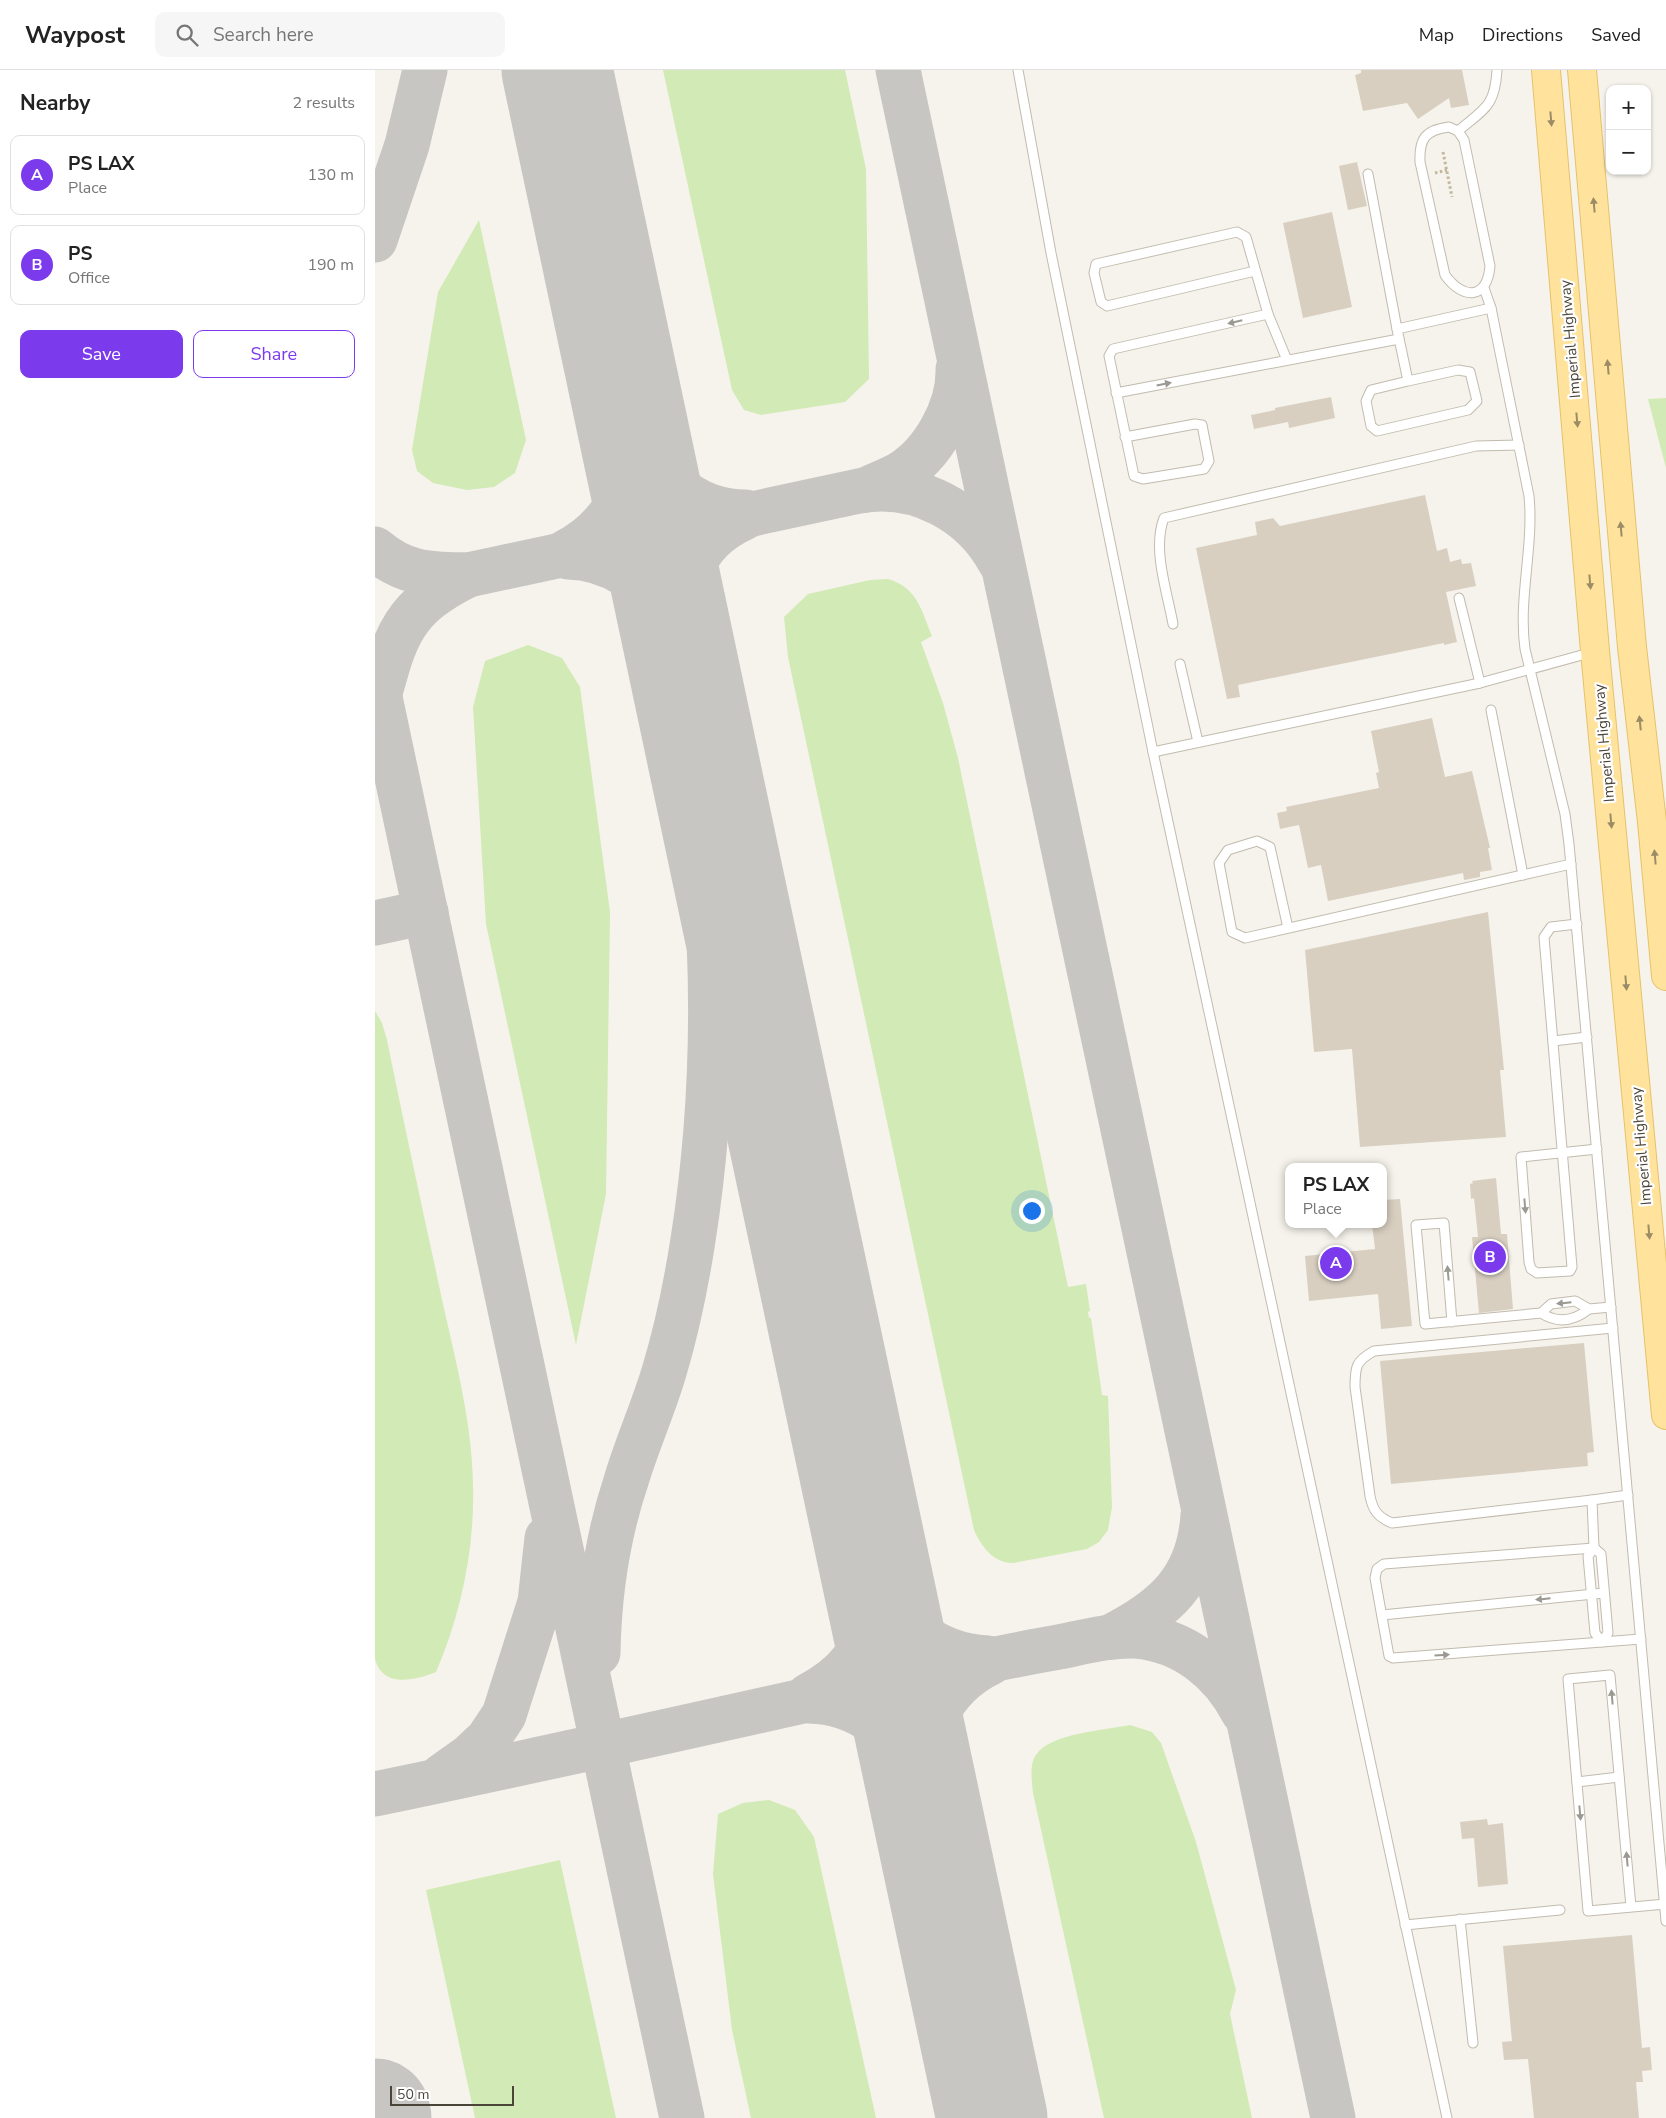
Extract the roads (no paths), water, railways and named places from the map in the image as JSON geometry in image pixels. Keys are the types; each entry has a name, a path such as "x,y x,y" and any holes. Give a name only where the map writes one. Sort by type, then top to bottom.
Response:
{"main road":[{"name":"Imperial Highway","path":"1546,70 1595,651 1666,1415"},
{"path":"1582,70 1632,647 1652,822 1666,976"},
{"path":"1595,651 1632,647"}],"lane":[{"path":"1018,70 1051,253 1153,752 1447,2118"},
{"path":"1458,131 1483,111 1494,96 1497,70"},
{"path":"1449,127 1458,131 1464,140 1490,266 1489,278 1484,288 1475,293 1464,292 1452,285 1445,275 1420,162 1419,149 1424,136 1434,128 1449,127"},
{"path":"1368,174 1408,381"},
{"path":"1255,271 1107,306 1101,302 1094,273 1096,264 1237,232 1246,237 1268,314 1287,360"},
{"path":"1484,288 1491,308 1530,508 1522,626 1530,671 1565,814 1571,864 1666,1921"},
{"path":"1397,329 1491,308"},
{"path":"1125,436 1195,424 1202,425 1209,461 1204,469 1143,480 1134,476 1125,436 1116,393 1109,356 1113,349 1268,314"},
{"path":"1116,393 1399,338"},
{"path":"1458,370 1470,372 1477,401 1468,410 1377,431 1371,426 1366,401 1371,390 1408,381 1458,370"},
{"path":"1173,624 1160,550 1159,531 1164,518 1476,446 1519,445"},
{"path":"1459,598 1480,683"},
{"path":"1153,752 1480,683 1530,671 1595,651"},
{"path":"1180,664 1198,742"},
{"path":"1491,710 1523,875"},
{"path":"1288,928 1270,847 1257,841 1228,850 1219,863 1232,932 1245,938 1571,864"},
{"path":"1577,924 1551,927 1544,937 1562,1154 1572,1267 1570,1271 1545,1273 1537,1273 1531,1270 1521,1157 1562,1154 1597,1149"},
{"path":"1553,1041 1587,1037"},
{"path":"1452,1322 1444,1222 1416,1225 1425,1324 1452,1322 1541,1313 1551,1304 1575,1302 1589,1309 1611,1308"},
{"path":"1541,1313 1553,1321 1577,1318 1589,1309"},
{"path":"1613,1328 1374,1351 1361,1358 1355,1370 1355,1387 1370,1496 1373,1508 1380,1518 1392,1522 1628,1496"},
{"path":"1592,1500 1594,1548 1588,1556 1595,1633 1602,1642"},
{"path":"1602,1642 1608,1634 1601,1554 1594,1548 1384,1564 1377,1569 1375,1578 1389,1656 1393,1658 1602,1642 1641,1639"},
{"path":"1382,1615 1604,1593"},
{"path":"1631,1907 1609,1675 1568,1679 1588,1911 1665,1904"},
{"path":"1577,1782 1619,1777"},
{"path":"1405,1925 1561,1910"},
{"path":"1459,1919 1473,2042"}],"place":[{"name":"PS","path":"1490,1257"},
{"name":"PS LAX","path":"1336,1263"}]}
